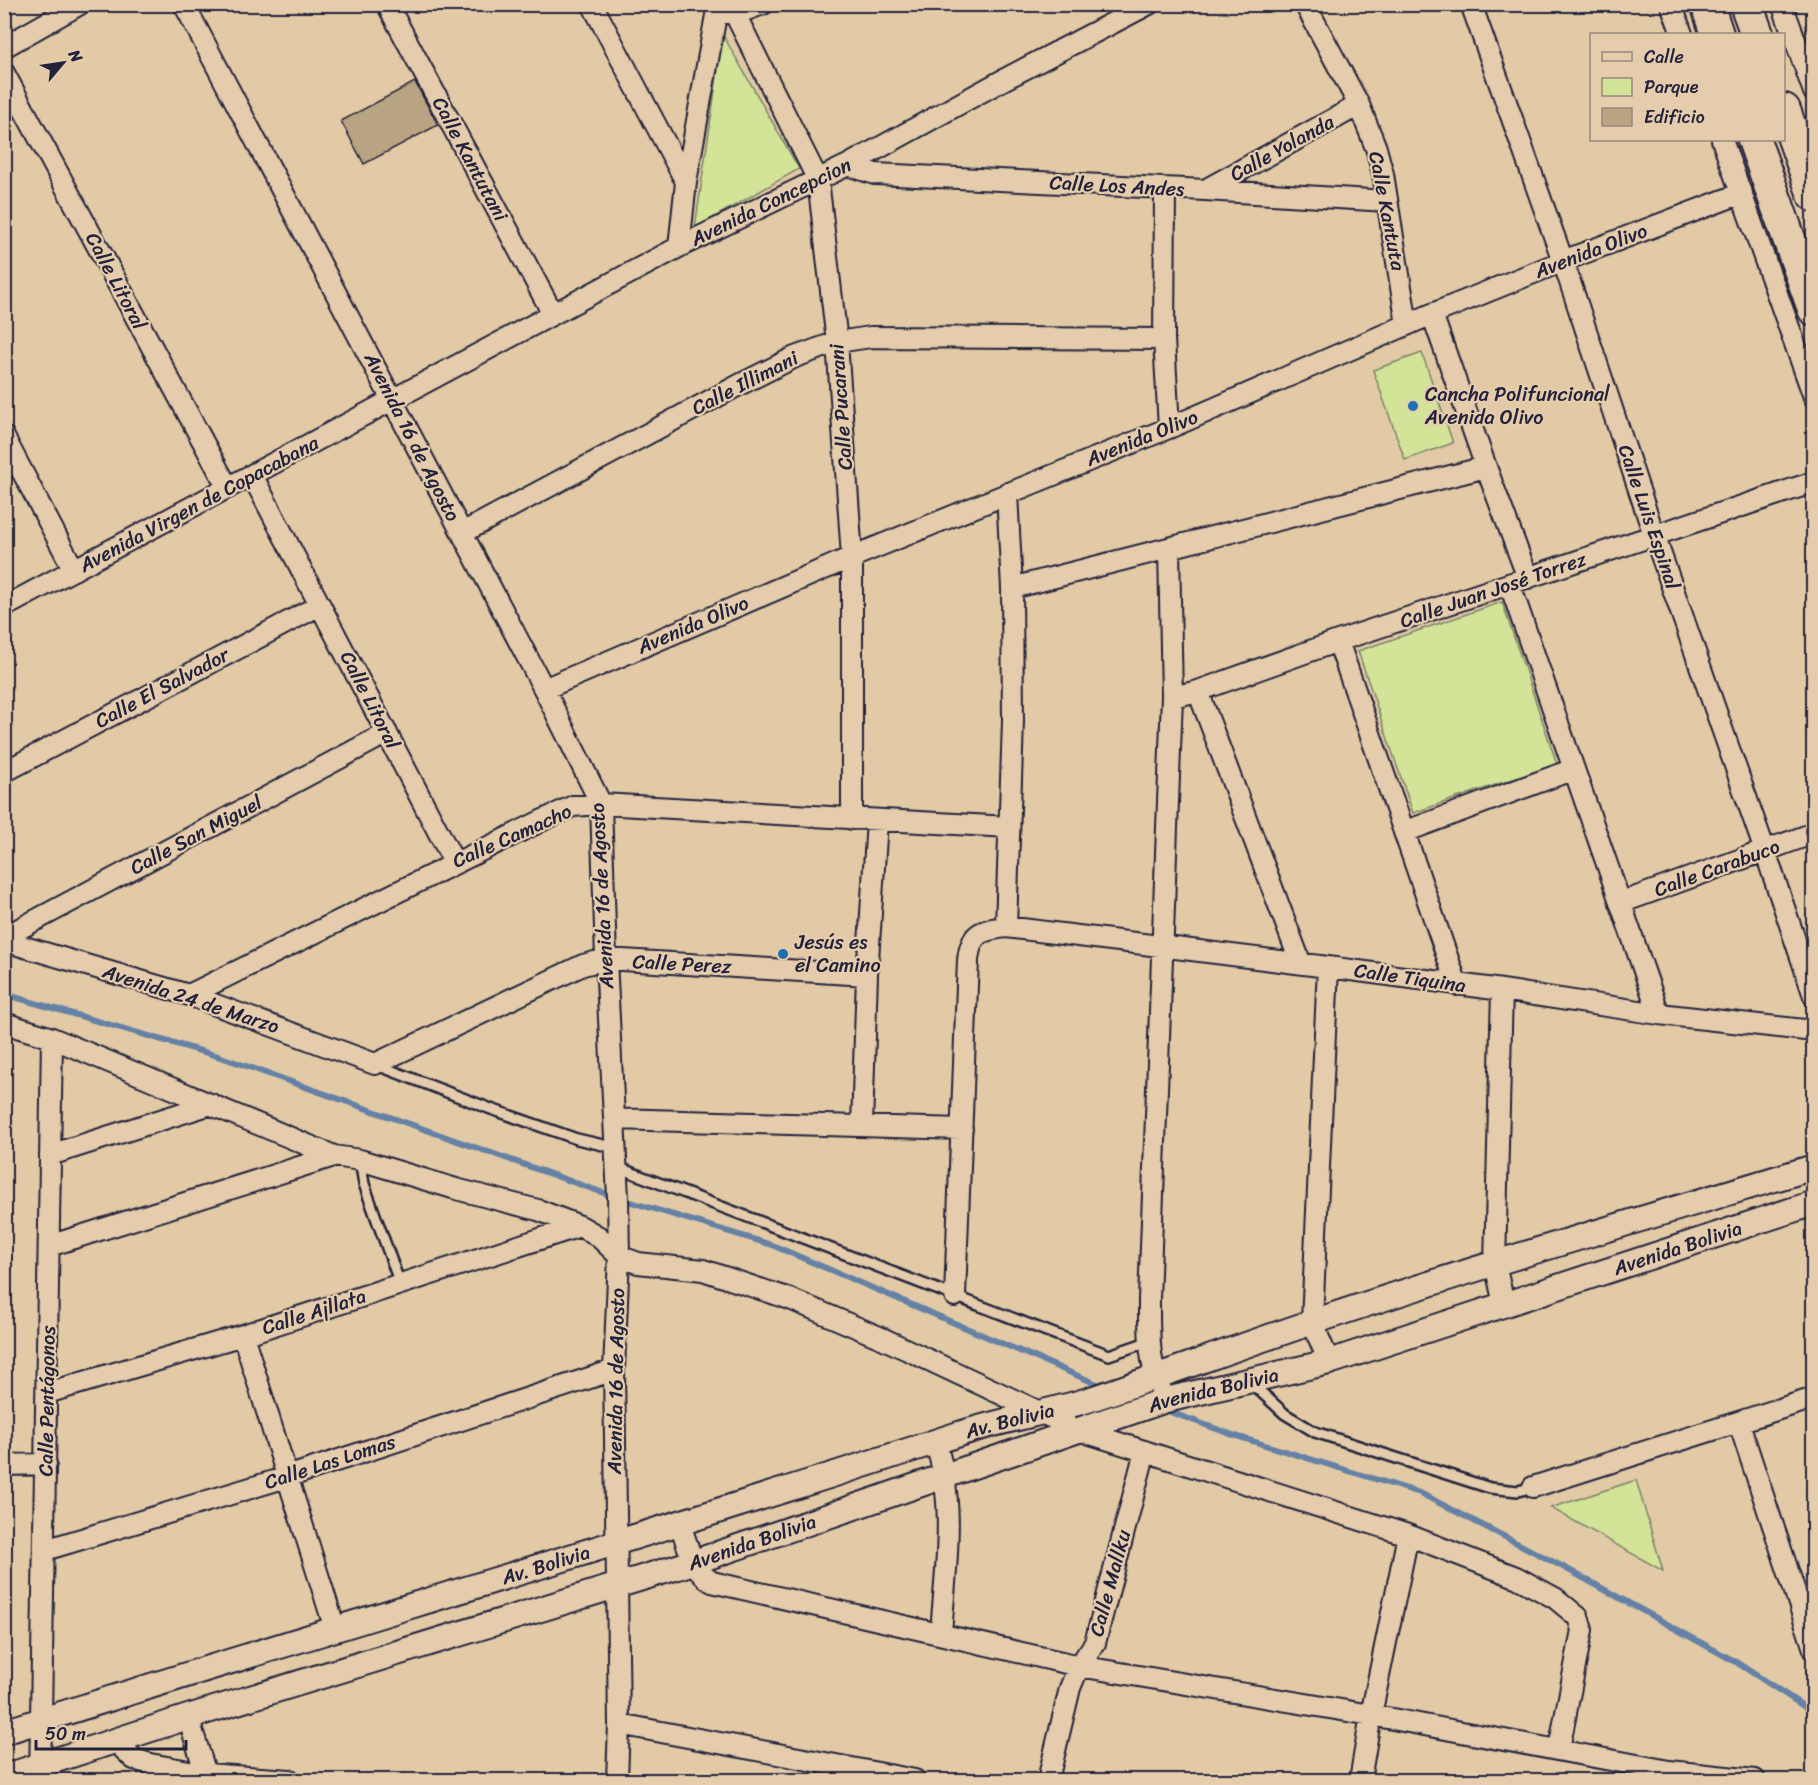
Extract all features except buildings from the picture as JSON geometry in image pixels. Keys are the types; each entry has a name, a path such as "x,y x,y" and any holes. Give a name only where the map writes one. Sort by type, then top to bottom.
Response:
{"highway":[{"path":"1707,4 1717,33"},
{"path":"1746,4 1757,33"},
{"path":"1785,113 1814,195"},
{"path":"1754,141 1814,309"}],"street":[{"path":"4,47 80,4"},
{"name":"Avenida 16 de Agosto","path":"184,4 544,689 601,804 619,1256 614,1370 615,1542 618,1584 617,1780"},
{"name":"Calle Kantutani","path":"387,4 553,314"},
{"path":"591,4 686,182"},
{"path":"679,247 686,182 723,10 762,4"},
{"name":"Avenida Concepcion","path":"393,400 679,247 848,165 1003,80 1149,4"},
{"name":"Calle Kantuta","path":"1305,4 1359,105 1376,148 1383,174 1407,325"},
{"name":"Calle Luis Espinal","path":"1471,4 1563,261 1654,535 1814,996"},
{"path":"1671,4 1682,33"},
{"path":"1782,4 1814,93"},
{"name":"Calle Pucarani","path":"723,10 818,180 837,342 852,556 852,819"},
{"name":"Calle Litoral","path":"4,73 228,488"},
{"name":"Calle Yolanda","path":"1205,190 1359,105"},
{"path":"1722,141 1814,397"},
{"name":"Calle Los Andes","path":"848,165 875,174 1387,201"},
{"path":"1165,189 1164,339 1169,428"},
{"name":"Avenida Olivo","path":"544,689 852,556 1169,428 1432,314 1742,193"},
{"path":"1432,314 1486,467 1574,769 1659,1014"},
{"name":"Calle Illimani","path":"462,533 739,385 795,357 837,342 871,337 1164,339"},
{"name":"Avenida Virgen de Copacabana","path":"4,607 393,400"},
{"path":"4,437 74,570"},
{"path":"1012,588 1486,467"},
{"name":"Calle Litoral","path":"252,475 454,862"},
{"name":"Calle Juan José Torrez","path":"1172,697 1198,691 1338,641 1814,482"},
{"path":"955,1296 969,946 980,932 1006,927 1013,722 1012,588 1006,493"},
{"path":"1166,1400 1145,1380 1150,1341 1149,1299 1161,946 1172,697 1169,549"},
{"name":"Calle El Salvador","path":"4,772 320,605"},
{"path":"1338,641 1457,985"},
{"path":"1198,691 1301,964"},
{"name":"Calle San Miguel","path":"4,939 387,734"},
{"path":"1404,832 1574,769"},
{"name":"Calle Camacho","path":"189,995 454,862 573,806 601,804 1009,827"},
{"path":"862,1126 867,975 877,821"},
{"name":"Calle Carabuco","path":"1620,903 1814,833"},
{"name":"Calle Tiquina","path":"1006,927 1502,990 1659,1014 1814,1030"},
{"name":"Avenida 24 de Marzo","path":"4,939 189,995 375,1064"},
{"name":"Calle Perez","path":"375,1064 575,969 606,959 867,975"},
{"path":"1328,967 1312,1322 1329,1362"},
{"path":"1502,990 1495,1264 1504,1304"},
{"path":"4,1023 52,1038 334,1156 360,1160 456,1189 538,1210 580,1226 599,1237 619,1256 638,1263 703,1269 790,1299 884,1339 1078,1430 1408,1535 1516,1577 1555,1598 1578,1617 1582,1630 1559,1749"},
{"name":"Calle Pentágonos","path":"41,1772 52,1038"},
{"path":"50,1155 211,1104"},
{"path":"614,1119 962,1129"},
{"path":"49,1246 334,1156"},
{"name":"Avenida Bolivia","path":"1145,1380 1312,1322 1814,1167"},
{"name":"Avenida Bolivia","path":"618,1584 694,1562 1166,1400 1329,1362 1814,1203"},
{"name":"Calle Ajllata","path":"47,1393 243,1335 580,1226"},
{"path":"243,1335 334,1629"},
{"name":"Calle Las Lomas","path":"45,1550 287,1477 614,1370"},
{"name":"Av. Bolivia","path":"4,1732 680,1523 965,1432 1042,1414 1145,1380"},
{"path":"1533,1487 1814,1398"},
{"path":"1739,1423 1814,1649"},
{"path":"935,1442 945,1475 948,1516 941,1634"},
{"name":"Calle Mallku","path":"1048,1780 1070,1688 1079,1666 1095,1643 1145,1450"},
{"path":"4,1465 46,1464"},
{"path":"680,1523 694,1562 702,1576 712,1582 1079,1666 1559,1749 1668,1776 1755,1780"},
{"path":"1360,1780 1408,1535"},
{"name":"Av. Bolivia","path":"4,1777 41,1772 114,1740 618,1584"},
{"path":"188,1717 205,1777"},
{"path":"619,1724 915,1780"},
{"path":"114,1740 134,1759 205,1777 290,1780"}],"lane":[{"path":"375,1064 576,1139 955,1296 1109,1355 1150,1341"},
{"path":"360,1160 364,1184 400,1284"},
{"path":"1250,1382 1286,1414 1315,1432 1490,1488 1518,1491 1533,1487"}],"green space":[{"path":"723,35 799,169 695,228"},
{"name":"Cancha Polifuncional Avenida Olivo","path":"1422,353 1453,443 1405,460 1373,370"},
{"path":"1502,602 1557,764 1413,813 1358,651"},
{"path":"1636,1480 1663,1571 1551,1508"}],"waterway":[{"path":"4,994 221,1057 618,1198 772,1245 1104,1387"},
{"path":"1162,1409 1233,1435 1420,1493 1567,1569 1736,1662 1814,1713"}],"place":[{"name":"Cancha Polifuncional Avenida Olivo","path":"1413,406"},
{"name":"Jesús es el Camino","path":"783,954"}]}
